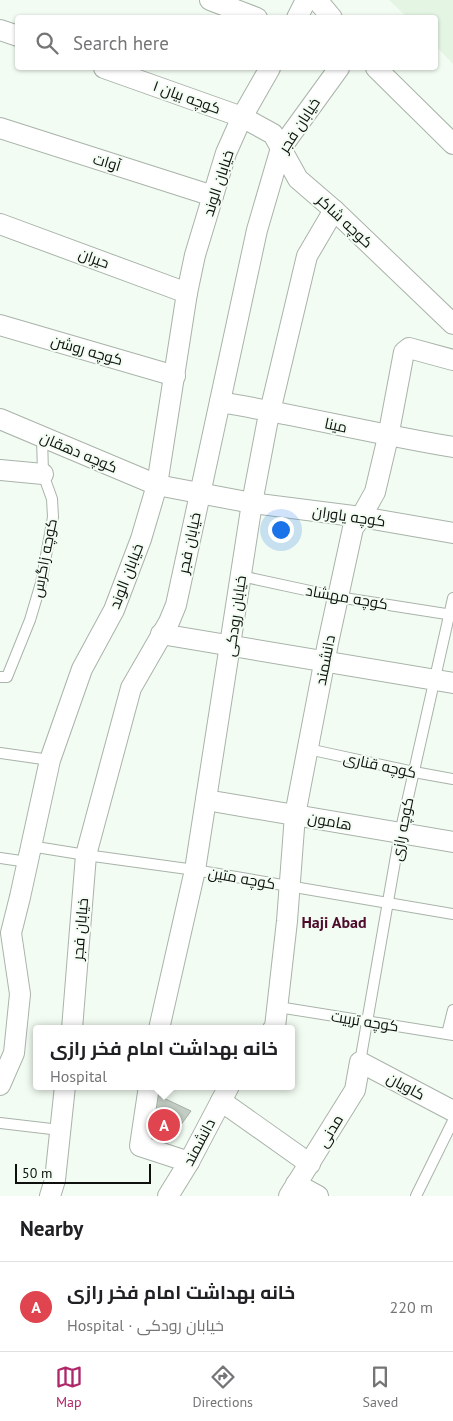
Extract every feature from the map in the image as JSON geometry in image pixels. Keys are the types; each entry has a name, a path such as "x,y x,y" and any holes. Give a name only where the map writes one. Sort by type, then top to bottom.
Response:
{"street":[{"path":"210,0 249,15"},
{"path":"298,15 306,0"},
{"path":"317,0 330,15"},
{"path":"0,30 15,35"},
{"name":"کوچه بیان ۱","path":"110,70 242,117"},
{"name":"خیابان الوند","path":"0,1084 5,1059 14,1053 20,994 5,933 29,854 50,760 82,669 114,610 141,539 157,485 187,293 195,255 226,153 242,117 269,70"},
{"name":"خیابان فجر","path":"72,1025 86,855 131,688 169,622 176,605 256,230 281,148 338,70"},
{"path":"378,70 453,144"},
{"name":"کوچه شاکر","path":"242,117 273,134 298,179 334,210 453,324"},
{"name":"آوات","path":"0,128 214,196"},
{"name":"خیابان رودکی","path":"160,1025 195,870 231,646 240,576 270,411 307,256 334,210"},
{"name":"حیران","path":"0,224 187,293"},
{"name":"کوچه روشن","path":"0,325 175,376"},
{"name":"دانشمند","path":"274,1025 278,1007 287,920 288,886 295,814 353,528 362,517 375,492 406,349 409,348 453,360"},
{"name":"مینا","path":"220,402 388,436 453,447"},
{"name":"کوچه دهقان","path":"0,419 157,485"},
{"path":"0,470 42,474"},
{"name":"کوچه یاوران","path":"157,485 252,503 362,517 453,533"},
{"path":"161,634 444,682"},
{"name":"هامون","path":"206,800 453,842"},
{"name":"کاویان","path":"360,1062 453,1111"},
{"name":"مدنی","path":"292,1190 355,1090 360,1062"},
{"path":"50,1196 55,1180 65,1090"},
{"path":"148,1090 140,1146 189,1162"},
{"path":"225,1094 310,1164"},
{"name":"دانشمند","path":"168,1196 189,1162 225,1094"},
{"path":"292,1190 318,1196"}],"lane":[{"name":"کوچه زاگرس","path":"3,677 30,620 48,551 53,518 52,499 42,474 42,436"},
{"name":"کوچه مهشاد","path":"240,576 338,597 451,615"},
{"name":"کوچه رازی","path":"360,1062 400,833 414,772 444,682 453,598"},
{"name":"کوچه قناری","path":"308,749 453,779"},
{"path":"0,753 50,760"},
{"name":"کوچه متین","path":"0,858 29,854 86,855 195,870 453,914"},
{"name":"کوچه تربیت","path":"278,1007 450,1034"},
{"path":"450,1034 453,1010"},
{"path":"416,1196 453,1121"},
{"path":"0,1123 60,1130"}],"shaded area":[{"path":"389,0 453,0 453,64 438,48 438,15 405,15"}],"building":[{"path":"155,1094 191,1111 166,1145 143,1138"}],"place":[{"name":"خانه بهداشت امام فخر رازی","path":"164,1125"}],"district":[{"name":"Haji Abad","path":"334,922"}]}
